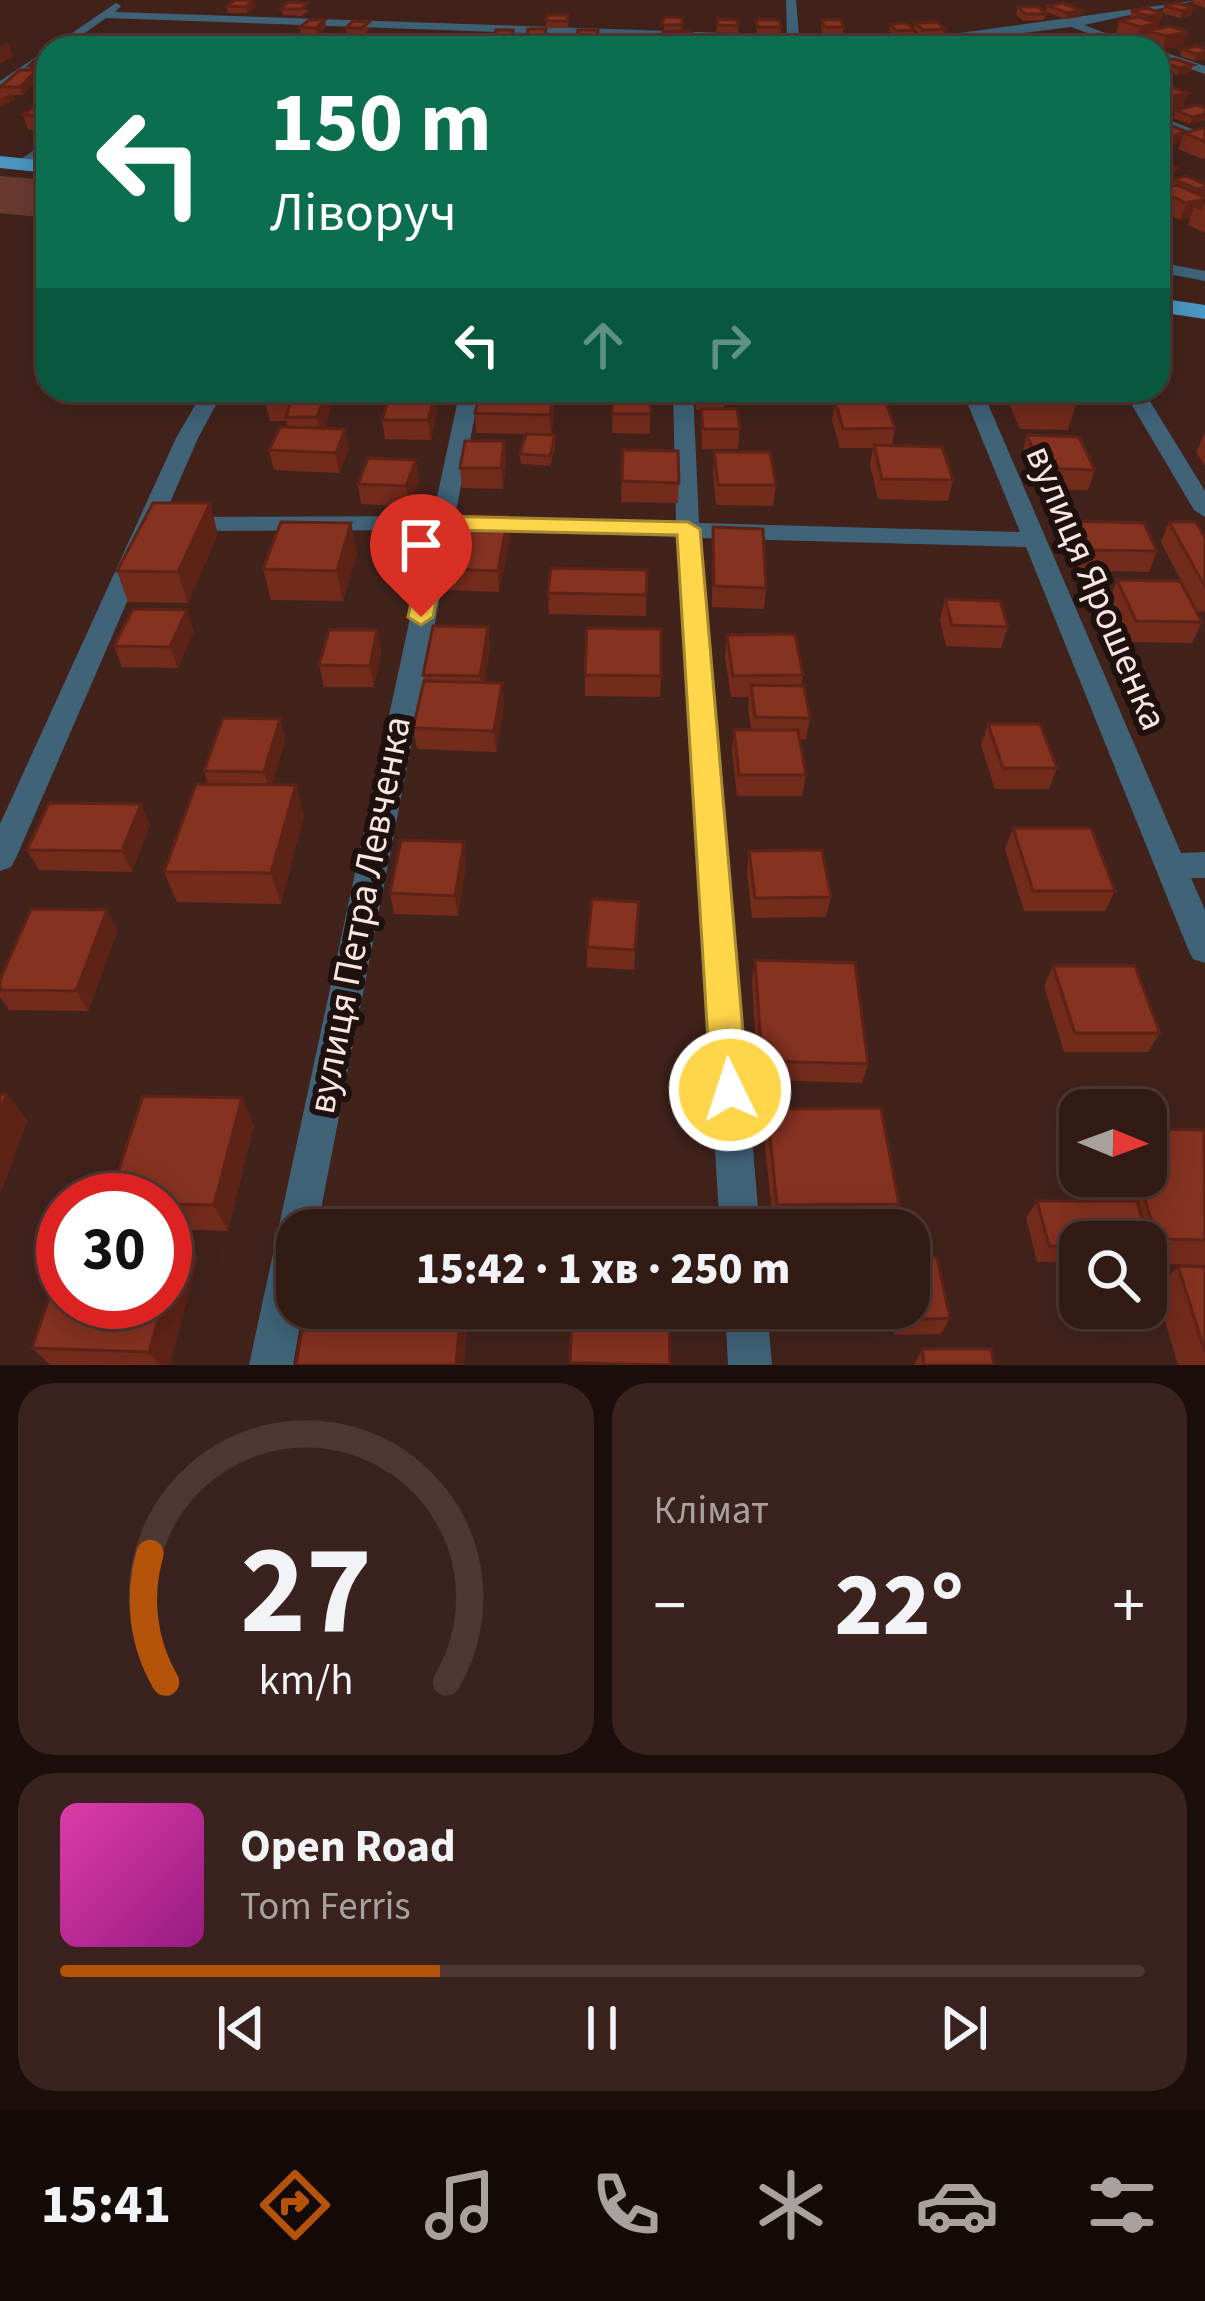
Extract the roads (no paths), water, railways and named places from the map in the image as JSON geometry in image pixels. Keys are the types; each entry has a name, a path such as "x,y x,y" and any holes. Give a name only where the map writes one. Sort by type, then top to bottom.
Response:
{"main road":[{"path":"0,162 36,165"},
{"path":"1170,307 1205,312"}],"street":[{"path":"74,36 122,0"},
{"path":"791,0 793,36"},
{"path":"992,36 1194,0"},
{"path":"1171,4 1205,14"},
{"path":"105,15 585,36"},
{"path":"1072,24 1106,36"},
{"path":"1170,58 1205,70"},
{"path":"0,87 36,61"},
{"path":"31,64 36,64"},
{"path":"1170,125 1205,139"},
{"path":"23,164 36,154"},
{"path":"1170,269 1205,276"},
{"path":"0,858 208,402"},
{"name":"вулиця Петра Левченка","path":"301,1209 467,402"},
{"path":"683,402 688,529 738,1209"},
{"name":"вулиця Ярошенка","path":"977,402 1205,950"},
{"path":"1140,402 1205,510"},
{"path":"149,524 440,523 1033,539"},
{"path":"1170,866 1205,865"},
{"name":"вулиця Петра Левченка","path":"271,1365 278,1329"},
{"path":"747,1329 750,1365"}]}
